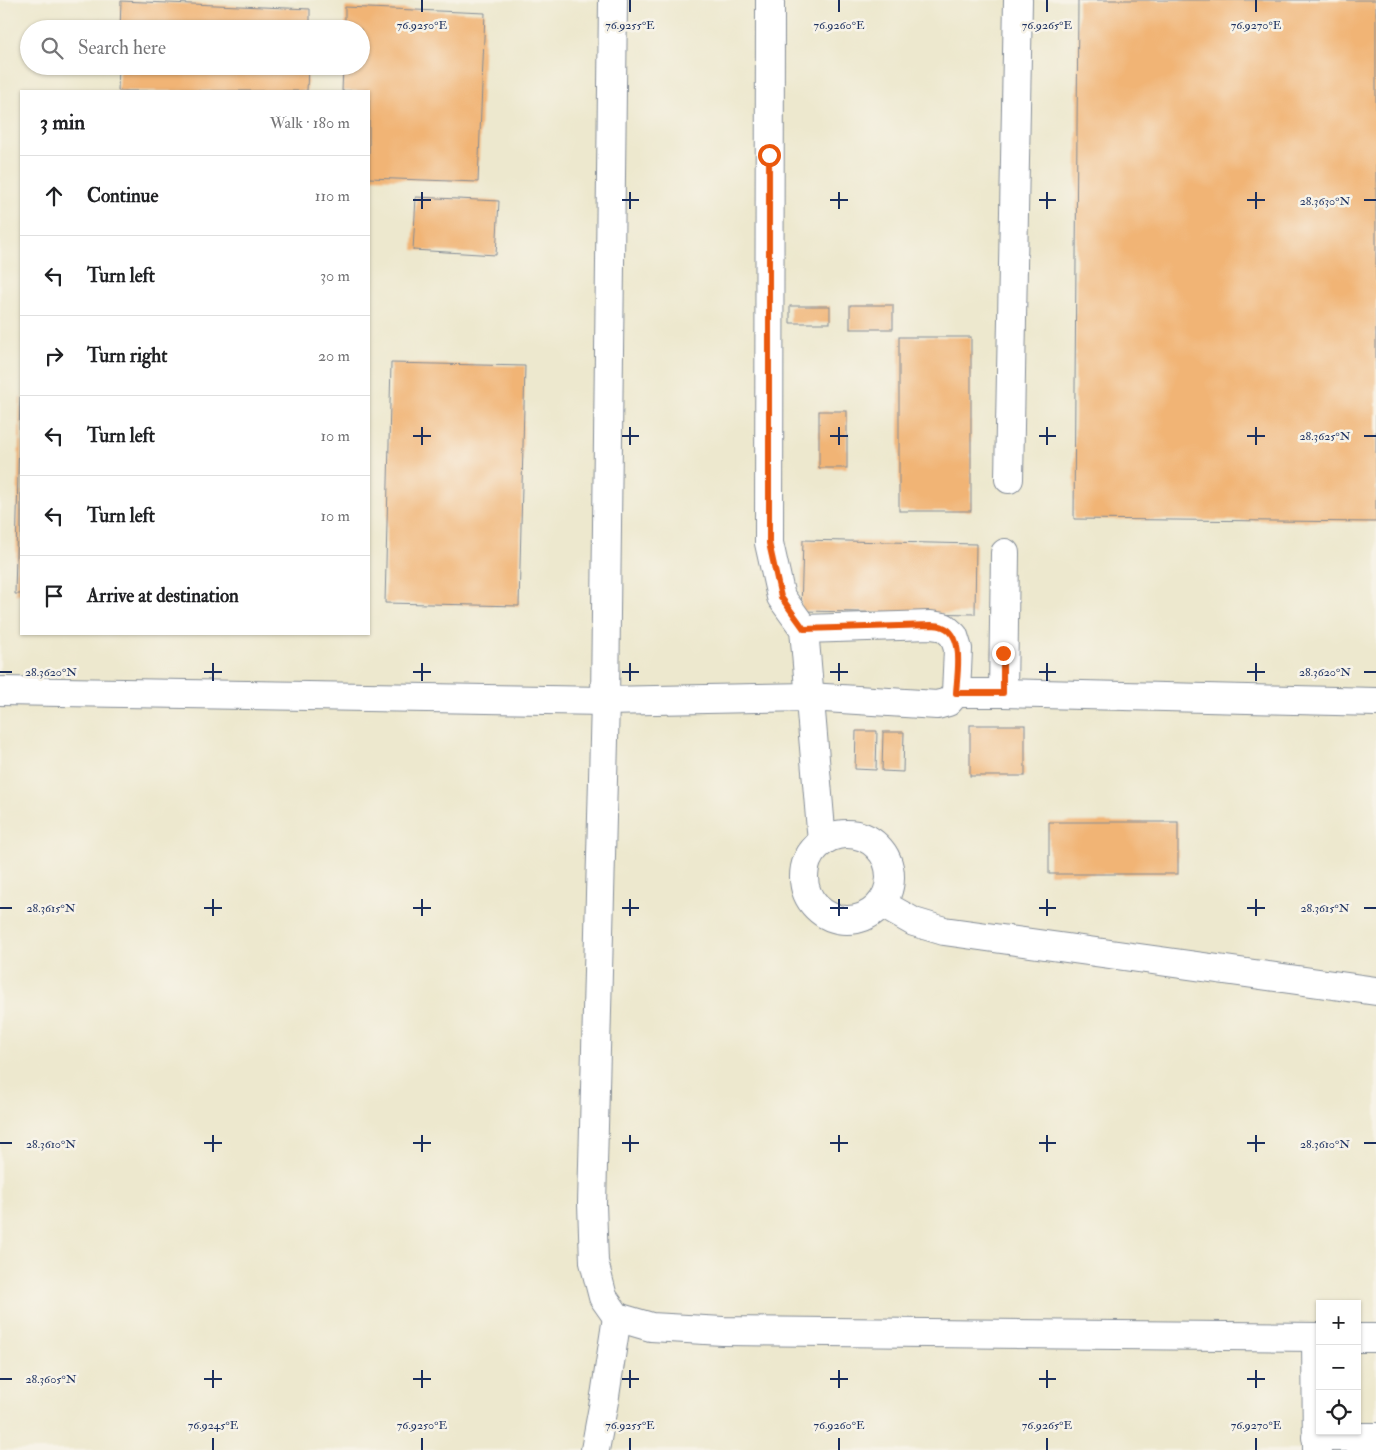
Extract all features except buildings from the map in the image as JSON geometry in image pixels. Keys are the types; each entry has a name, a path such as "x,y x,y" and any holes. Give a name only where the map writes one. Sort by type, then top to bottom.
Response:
{"street":[{"path":"613,0 605,701 592,1204 594,1262 603,1297 617,1317 651,1327 723,1330 1316,1337"},
{"path":"770,0 769,543 781,597 804,629 822,842"},
{"path":"1009,479 1018,0"},
{"path":"1003,693 1005,553"},
{"path":"0,691 605,701 809,697 937,705 948,702 956,693 958,649 954,636 944,627 931,625 804,629"},
{"path":"956,693 1376,702"},
{"path":"845,833 869,839 886,857 891,881 882,904 862,918 837,919 816,907 804,886 806,861 822,842 845,833"},
{"path":"882,904 914,922 944,931 1376,991"},
{"path":"595,1450 617,1317"},
{"path":"1361,1338 1376,1338"},
{"path":"1318,1345 1316,1444 1376,1437"}],"route":[{"path":"769,155 769,543 781,597 804,629 931,625 944,627 954,636 958,649 956,693 1003,693 1003,653"}]}
